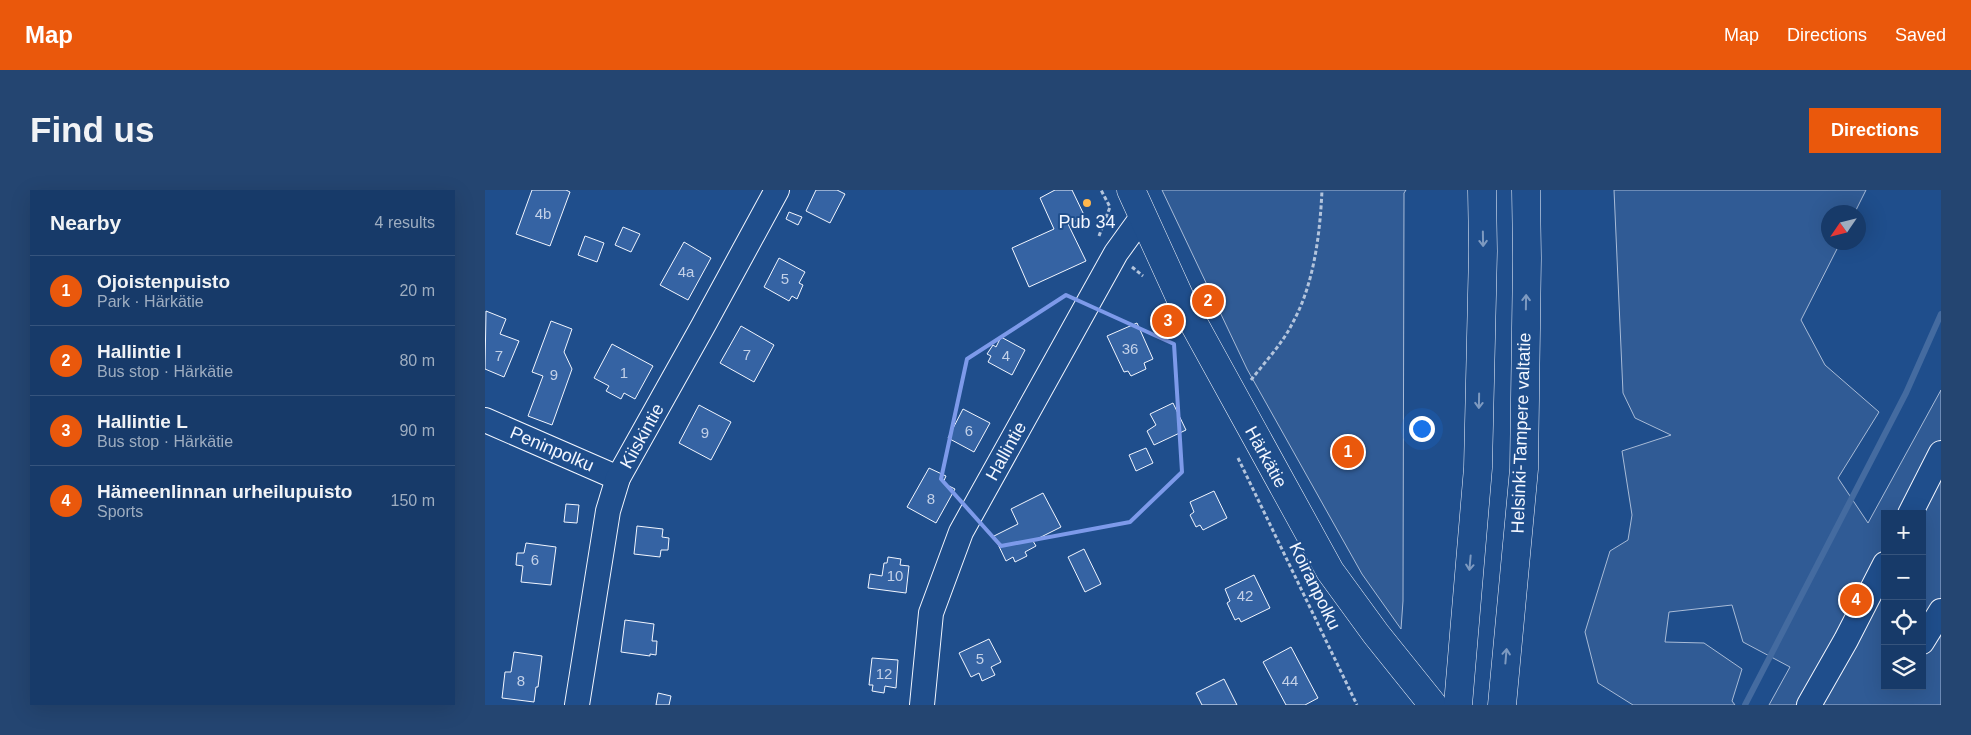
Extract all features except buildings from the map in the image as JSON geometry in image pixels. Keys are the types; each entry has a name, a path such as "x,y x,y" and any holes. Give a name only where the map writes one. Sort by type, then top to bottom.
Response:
{"main road":[{"name":"Härkätie","path":"1131,190 1142,217 1195,326 1330,571 1376,634 1425,695"},
{"path":"1458,705 1477,468 1483,250 1482,190"},
{"name":"Helsinki-Tampere valtatie","path":"1502,705 1523,469 1527,258 1526,190"}],"street":[{"name":"Kiiskintie","path":"577,705 607,511 618,478 777,190"},
{"name":"Hallintie","path":"922,705 931,613 961,532 1116,252 1142,217"},
{"name":"Peninpolku","path":"485,420 618,478"},
{"path":"1912,510 1941,453"},
{"path":"1809,705 1847,640 1881,572"}],"path":[{"path":"1247,384 1288,332 1304,298 1314,257 1321,212 1322,190"},
{"name":"Koiranpolku","path":"1248,480 1357,705"}],"highlighted area":[{"path":"1066,295 1174,344 1182,472 1130,522 1001,546 941,479 967,359"}],"shaded area":[{"path":"1162,190 1406,190 1404,193 1403,601 1401,629 1362,574 1247,369"},
{"path":"1614,190 1866,190 1858,205 1821,205 1821,250 1836,250 1801,320 1825,365 1879,412 1838,478 1868,523 1941,390 1941,705 1769,705 1790,667 1743,642 1732,605 1669,612 1665,642 1704,643 1742,669 1732,701 1735,705 1633,705 1598,683 1585,632 1610,551 1628,540 1632,515 1622,451 1671,435 1635,418 1623,393"}],"waterway":[{"path":"1745,705 1906,393 1941,314"}],"place":[{"name":"Pub 34","path":"1087,203"},
{"name":"Hallintie I","path":"1208,301"},
{"name":"Hallintie L","path":"1168,321"},
{"name":"Ojoistenpuisto","path":"1348,452"},
{"name":"Hämeenlinnan urheilupuisto","path":"1856,600"}]}
